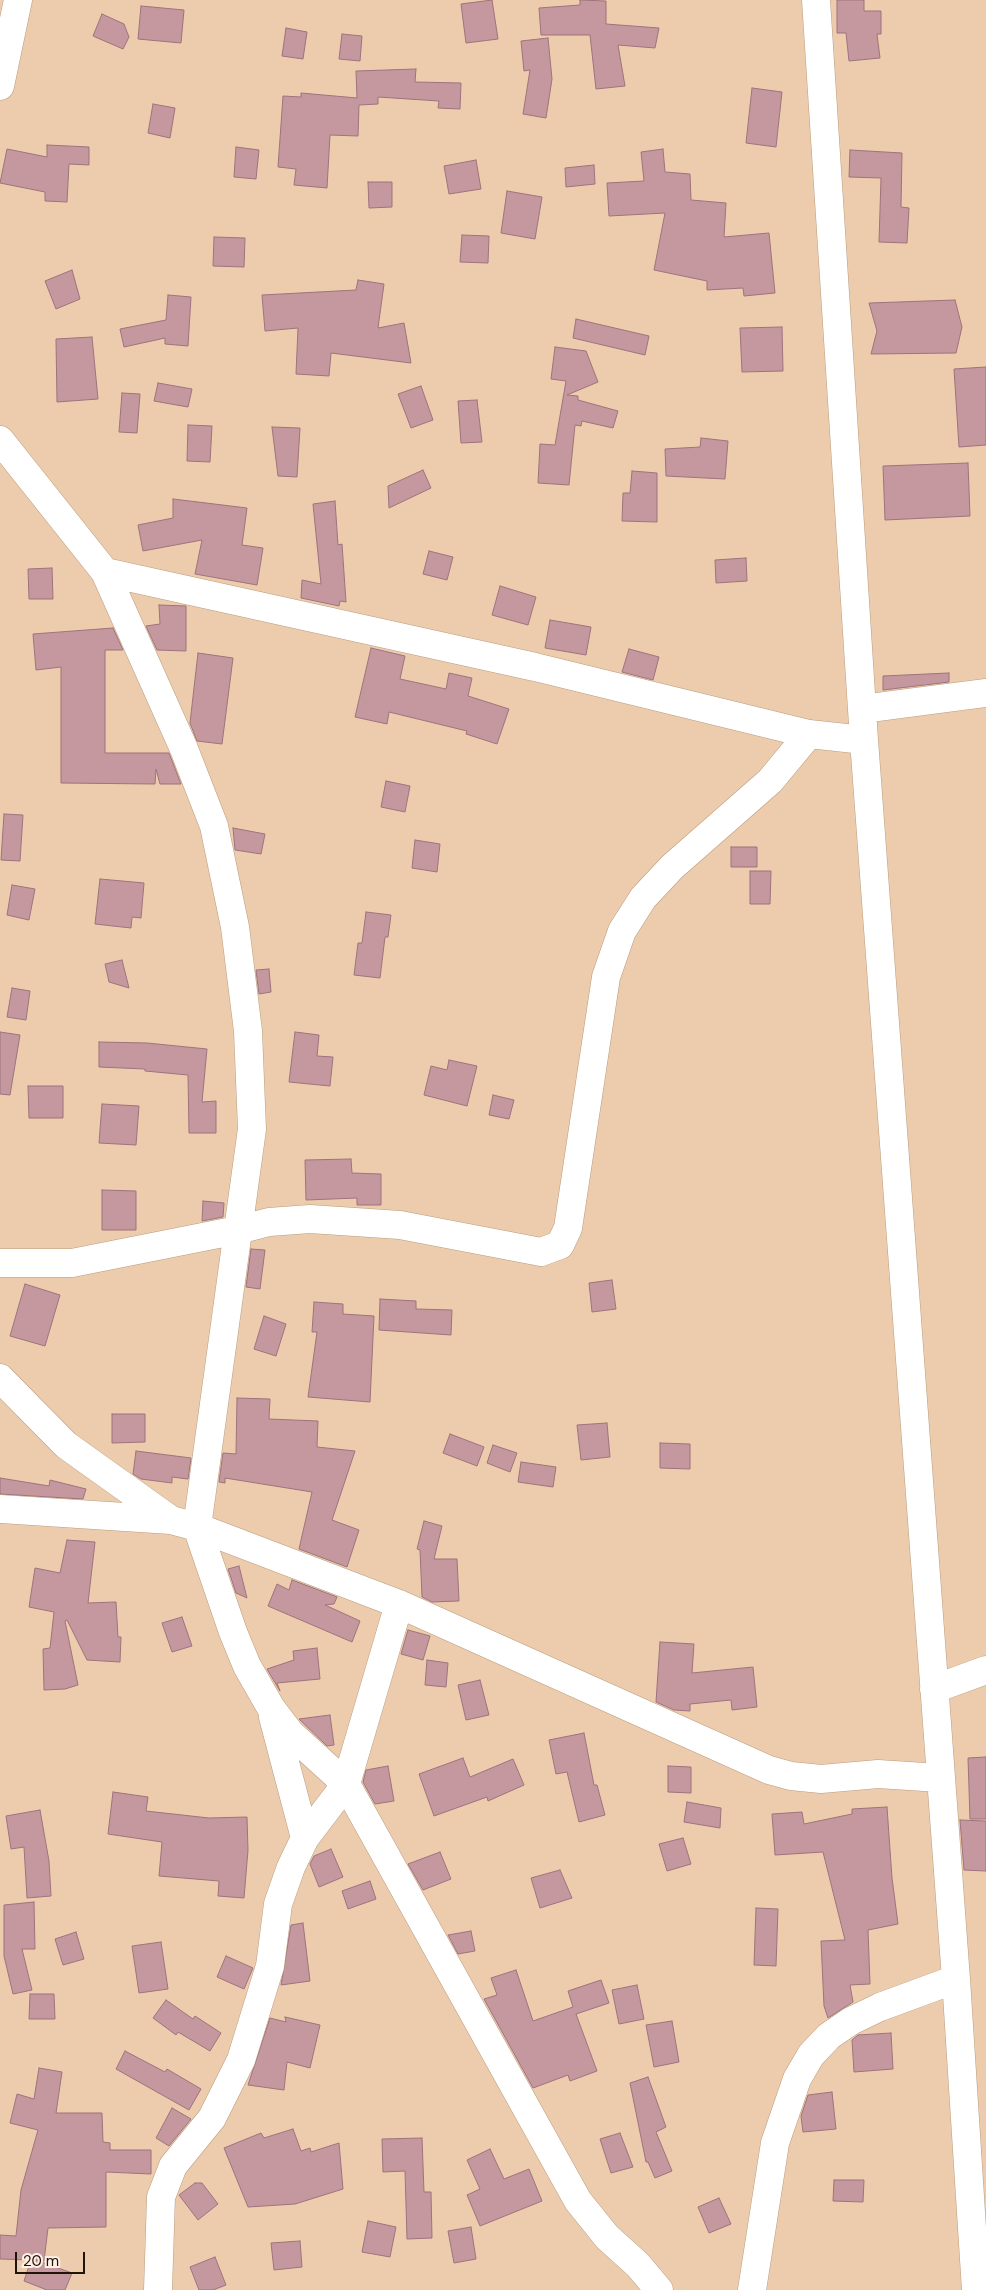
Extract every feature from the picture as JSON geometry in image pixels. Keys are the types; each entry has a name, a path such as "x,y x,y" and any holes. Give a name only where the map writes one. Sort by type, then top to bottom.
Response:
{"street":[{"path":"0,86 18,0"},
{"path":"816,0 864,740 940,1778 956,1979 978,2168 976,2290"},
{"path":"1,438 105,572 184,749 214,826 235,927 248,1031 252,1129 197,1527 233,1632 247,1666 270,1708 290,1733 346,1784 578,2202 607,2237 638,2265 659,2290"},
{"path":"105,572 535,667 809,734 864,740"},
{"path":"862,709 986,693"},
{"path":"0,1263 72,1263 238,1230 269,1222 310,1219 400,1225 541,1252 560,1245 568,1228 606,977 622,931 643,898 672,867 770,781 809,734"},
{"path":"0,1378 66,1445 171,1520"},
{"path":"0,1509 171,1520 197,1527 399,1604 769,1770 791,1776 821,1779 878,1774 940,1778"},
{"path":"158,2290 161,2197 173,2166 212,2118 241,2060 270,1966 278,1904 291,1867 305,1838 346,1784 399,1604"},
{"path":"934,1689 986,1670"},
{"path":"270,1708 305,1838"},
{"path":"752,2290 775,2143 797,2079 811,2055 829,2036 851,2021 880,2007 956,1979"}],"building":[{"path":"492,0 498,39 466,43 461,4"},
{"path":"580,0 606,1 606,24 659,28 655,48 618,45 625,86 596,89 590,35 541,35 539,8 580,5"},
{"path":"837,0 864,0 864,11 881,11 881,34 877,34 880,58 849,61 846,33 837,33"},
{"path":"141,6 184,10 181,43 138,39"},
{"path":"102,14 124,24 129,37 123,49 93,36"},
{"path":"286,28 307,32 303,59 282,56"},
{"path":"342,34 362,36 360,61 339,59"},
{"path":"548,38 552,79 546,118 523,114 530,70 524,71 521,41"},
{"path":"416,69 415,82 461,83 460,109 438,108 439,101 378,97 378,104 359,105 358,136 330,135 327,188 294,185 296,169 278,167 283,96 301,97 301,93 357,98 356,71"},
{"path":"752,88 782,92 776,147 746,143"},
{"path":"153,104 175,108 170,138 148,133"},
{"path":"47,145 89,147 89,165 69,164 67,202 45,201 45,192 0,183 7,149 47,157"},
{"path":"236,147 259,150 256,179 234,177"},
{"path":"663,149 665,172 690,174 691,200 726,203 724,237 769,233 775,293 744,296 743,288 707,290 707,281 654,270 665,213 609,216 607,183 644,181 641,152"},
{"path":"850,150 902,153 901,207 909,208 907,243 879,242 881,178 849,177"},
{"path":"476,160 481,189 449,194 444,166"},
{"path":"594,165 595,184 566,187 565,168"},
{"path":"368,182 392,182 392,207 369,208"},
{"path":"507,191 542,197 535,239 501,233"},
{"path":"462,235 489,236 488,263 460,262"},
{"path":"214,237 245,238 244,267 213,266"},
{"path":"72,270 80,299 56,309 45,281"},
{"path":"358,280 384,284 378,328 404,323 411,363 331,353 329,376 296,374 298,328 265,331 262,295 356,290"},
{"path":"168,295 191,297 188,346 165,344 165,338 124,347 120,329 166,320"},
{"path":"955,300 962,327 956,353 871,354 877,331 869,303"},
{"path":"576,319 649,336 645,355 573,338"},
{"path":"782,327 783,371 742,372 740,328"},
{"path":"92,337 98,399 57,402 56,339"},
{"path":"555,347 586,351 598,382 567,395 578,396 578,400 618,411 613,428 582,421 581,426 575,425 569,485 538,483 540,444 555,445 566,381 551,379"},
{"path":"986,367 986,445 959,447 954,369"},
{"path":"158,383 192,389 188,407 154,401"},
{"path":"421,386 433,420 411,428 398,394"},
{"path":"122,393 140,394 137,433 119,432"},
{"path":"477,400 482,442 461,443 458,401"},
{"path":"188,425 212,426 210,462 187,461"},
{"path":"272,427 300,428 297,477 278,476"},
{"path":"701,438 728,441 725,479 666,476 665,449 700,447"},
{"path":"968,463 970,516 885,520 883,466"},
{"path":"423,470 431,488 389,508 388,486"},
{"path":"632,471 657,473 657,522 622,521 623,493 630,493"},
{"path":"173,499 247,508 242,545 263,548 257,585 195,574 202,540 143,551 138,525 173,518"},
{"path":"335,501 338,545 342,544 346,602 340,601 339,606 301,598 302,580 321,584 313,504"},
{"path":"429,551 453,557 447,580 423,574"},
{"path":"746,558 747,581 716,583 715,560"},
{"path":"52,568 53,599 29,599 28,569"},
{"path":"500,586 536,597 528,625 492,615"},
{"path":"159,605 186,606 186,651 157,650 146,626 160,624"},
{"path":"550,620 591,627 586,655 545,648"},
{"path":"113,628 123,650 105,650 105,753 169,753 181,784 160,784 156,769 155,784 61,783 61,667 36,670 33,634"},
{"path":"371,648 405,656 400,679 446,689 449,673 472,678 468,696 509,709 497,744 466,734 467,731 389,712 387,724 355,717"},
{"path":"629,649 659,657 653,680 622,672"},
{"path":"198,653 233,658 222,744 197,741 190,723"},
{"path":"949,673 949,682 883,690 883,676"},
{"path":"386,781 410,786 405,812 381,807"},
{"path":"4,814 23,815 20,861 1,860"},
{"path":"233,828 265,834 261,854 235,850"},
{"path":"415,840 440,844 437,872 412,868"},
{"path":"731,847 757,847 757,867 731,867"},
{"path":"750,871 771,871 770,904 750,904"},
{"path":"100,879 144,883 141,918 132,917 131,928 95,924"},
{"path":"12,885 35,889 29,920 7,915"},
{"path":"366,912 391,915 388,937 385,937 380,978 354,975 358,943 362,943"},
{"path":"122,960 129,988 109,982 105,964"},
{"path":"269,969 271,992 259,994 256,970"},
{"path":"12,988 30,991 26,1020 7,1017"},
{"path":"0,1032 20,1035 10,1095 0,1094"},
{"path":"295,1032 319,1035 317,1056 333,1057 330,1086 289,1082"},
{"path":"99,1042 147,1043 207,1049 202,1102 216,1101 216,1133 189,1133 188,1075 145,1071 145,1069 99,1067"},
{"path":"449,1060 477,1066 467,1106 424,1095 431,1066 447,1070"},
{"path":"28,1086 63,1086 63,1118 29,1118"},
{"path":"493,1095 514,1100 509,1119 489,1115"},
{"path":"102,1104 139,1106 136,1145 99,1143"},
{"path":"351,1159 352,1173 381,1174 381,1205 357,1205 357,1198 306,1200 305,1160"},
{"path":"102,1190 136,1191 136,1230 102,1230"},
{"path":"203,1201 224,1203 223,1217 202,1221"},
{"path":"251,1249 265,1250 260,1289 246,1287"},
{"path":"612,1280 616,1309 592,1312 589,1283"},
{"path":"25,1284 60,1295 45,1346 10,1336"},
{"path":"380,1299 416,1301 416,1309 452,1310 451,1335 379,1330"},
{"path":"314,1302 343,1304 343,1314 374,1316 370,1402 308,1397 317,1332 312,1332"},
{"path":"264,1316 286,1324 276,1356 254,1349"},
{"path":"237,1398 270,1399 269,1419 318,1421 317,1447 355,1451 332,1520 359,1530 347,1567 299,1549 312,1492 225,1478 225,1483 219,1482 223,1453 236,1454"},
{"path":"112,1414 145,1414 145,1442 112,1443"},
{"path":"607,1423 610,1457 581,1460 577,1425"},
{"path":"450,1434 484,1447 477,1466 443,1453"},
{"path":"660,1443 690,1444 690,1469 660,1468"},
{"path":"493,1445 517,1453 510,1472 487,1463"},
{"path":"136,1451 191,1458 188,1479 172,1477 172,1483 141,1479 133,1474"},
{"path":"521,1462 556,1467 553,1487 518,1482"},
{"path":"0,1478 49,1486 50,1480 86,1489 83,1499 0,1494"},
{"path":"424,1521 442,1526 434,1559 457,1559 459,1601 432,1602 422,1597 420,1550 417,1549"},
{"path":"67,1540 95,1542 88,1603 116,1602 118,1637 121,1637 120,1662 87,1660 67,1620 65,1621 78,1685 65,1689 44,1690 43,1649 50,1648 54,1612 29,1607 35,1568 60,1573"},
{"path":"239,1566 247,1598 236,1593 228,1569"},
{"path":"292,1580 337,1597 334,1604 325,1605 360,1621 352,1642 268,1606 277,1584 289,1590"},
{"path":"182,1617 192,1646 172,1652 162,1623"},
{"path":"408,1630 430,1636 423,1660 401,1654"},
{"path":"660,1642 694,1644 692,1673 753,1667 757,1707 732,1710 731,1700 690,1704 690,1711 674,1710 656,1702"},
{"path":"317,1648 320,1679 277,1683 280,1691 267,1669 294,1660 293,1651"},
{"path":"427,1660 448,1663 446,1687 425,1685"},
{"path":"480,1680 489,1715 466,1720 458,1685"},
{"path":"330,1715 334,1745 327,1746 299,1719"},
{"path":"584,1733 594,1785 597,1785 605,1815 579,1822 567,1772 556,1774 549,1740"},
{"path":"986,1757 986,1819 970,1819 968,1758"},
{"path":"463,1758 470,1777 513,1759 524,1785 488,1801 487,1797 434,1816 419,1774"},
{"path":"388,1766 394,1801 375,1804 363,1782 366,1770"},
{"path":"668,1766 691,1767 691,1793 668,1792"},
{"path":"113,1792 148,1797 146,1811 209,1818 247,1817 248,1850 244,1898 218,1896 219,1881 159,1876 162,1842 108,1834"},
{"path":"687,1802 721,1808 720,1828 684,1822"},
{"path":"887,1807 892,1878 898,1924 868,1930 870,1984 850,1985 853,2002 828,2018 824,2006 821,1941 845,1940 823,1852 775,1855 772,1814 802,1812 804,1824 852,1814 852,1809"},
{"path":"40,1810 49,1861 51,1896 27,1898 24,1847 11,1849 6,1816"},
{"path":"960,1820 986,1821 986,1871 964,1870"},
{"path":"683,1838 691,1864 667,1871 659,1844"},
{"path":"331,1849 343,1877 319,1887 310,1864 314,1856"},
{"path":"440,1852 451,1879 423,1890 408,1864"},
{"path":"560,1870 572,1898 540,1908 531,1878"},
{"path":"370,1881 376,1899 348,1909 342,1891"},
{"path":"34,1902 35,1949 22,1949 32,1990 13,1994 4,1956 4,1905"},
{"path":"756,1908 778,1909 776,1966 754,1965"},
{"path":"303,1923 310,1981 281,1985 291,1925"},
{"path":"471,1931 475,1951 458,1954 448,1935"},
{"path":"76,1932 84,1959 63,1965 55,1939"},
{"path":"161,1942 168,1989 139,1993 132,1946"},
{"path":"226,1956 253,1968 244,1989 217,1977"},
{"path":"516,1970 533,2021 573,2007 568,1991 601,1980 609,2003 576,2014 597,2071 570,2081 568,2075 533,2088 484,1999 497,1995 491,1978"},
{"path":"637,1985 644,2019 619,2024 612,1990"},
{"path":"30,1994 54,1994 55,2019 29,2019"},
{"path":"166,2000 193,2019 195,2016 221,2033 210,2051 178,2032 176,2035 153,2018"},
{"path":"285,2017 320,2025 310,2068 287,2062 284,2090 248,2085 270,2018 286,2022"},
{"path":"672,2021 679,2062 654,2067 646,2025"},
{"path":"891,2033 893,2069 854,2072 852,2040 858,2035"},
{"path":"125,2051 165,2072 167,2069 201,2089 189,2110 116,2069"},
{"path":"39,2068 62,2072 56,2113 102,2113 103,2142 110,2143 110,2150 151,2150 151,2174 106,2172 106,2227 48,2228 44,2261 36,2260 72,2273 65,2290 47,2290 24,2281 31,2260 0,2259 0,2235 16,2236 21,2190 38,2130 10,2123 17,2094 34,2099"},
{"path":"648,2077 666,2127 656,2132 672,2171 655,2178 648,2162 646,2162 630,2083"},
{"path":"832,2092 836,2129 803,2132 801,2116 808,2095"},
{"path":"172,2108 191,2119 169,2146 156,2138"},
{"path":"293,2129 301,2151 310,2148 311,2152 339,2143 343,2189 295,2204 248,2207 224,2148 261,2133 264,2138"},
{"path":"620,2133 633,2167 611,2173 600,2139"},
{"path":"422,2138 424,2192 431,2192 432,2238 407,2239 405,2171 383,2172 382,2139"},
{"path":"490,2149 504,2179 529,2169 542,2201 480,2226 467,2195 480,2189 467,2160"},
{"path":"834,2180 864,2180 863,2202 833,2201"},
{"path":"195,2183 202,2183 218,2204 198,2220 179,2195"},
{"path":"719,2198 731,2224 709,2233 698,2207"},
{"path":"368,2221 396,2227 390,2257 362,2252"},
{"path":"471,2227 476,2259 454,2263 448,2231"},
{"path":"300,2241 302,2267 274,2270 271,2243"},
{"path":"215,2257 226,2285 213,2290 199,2290 190,2267"}]}
